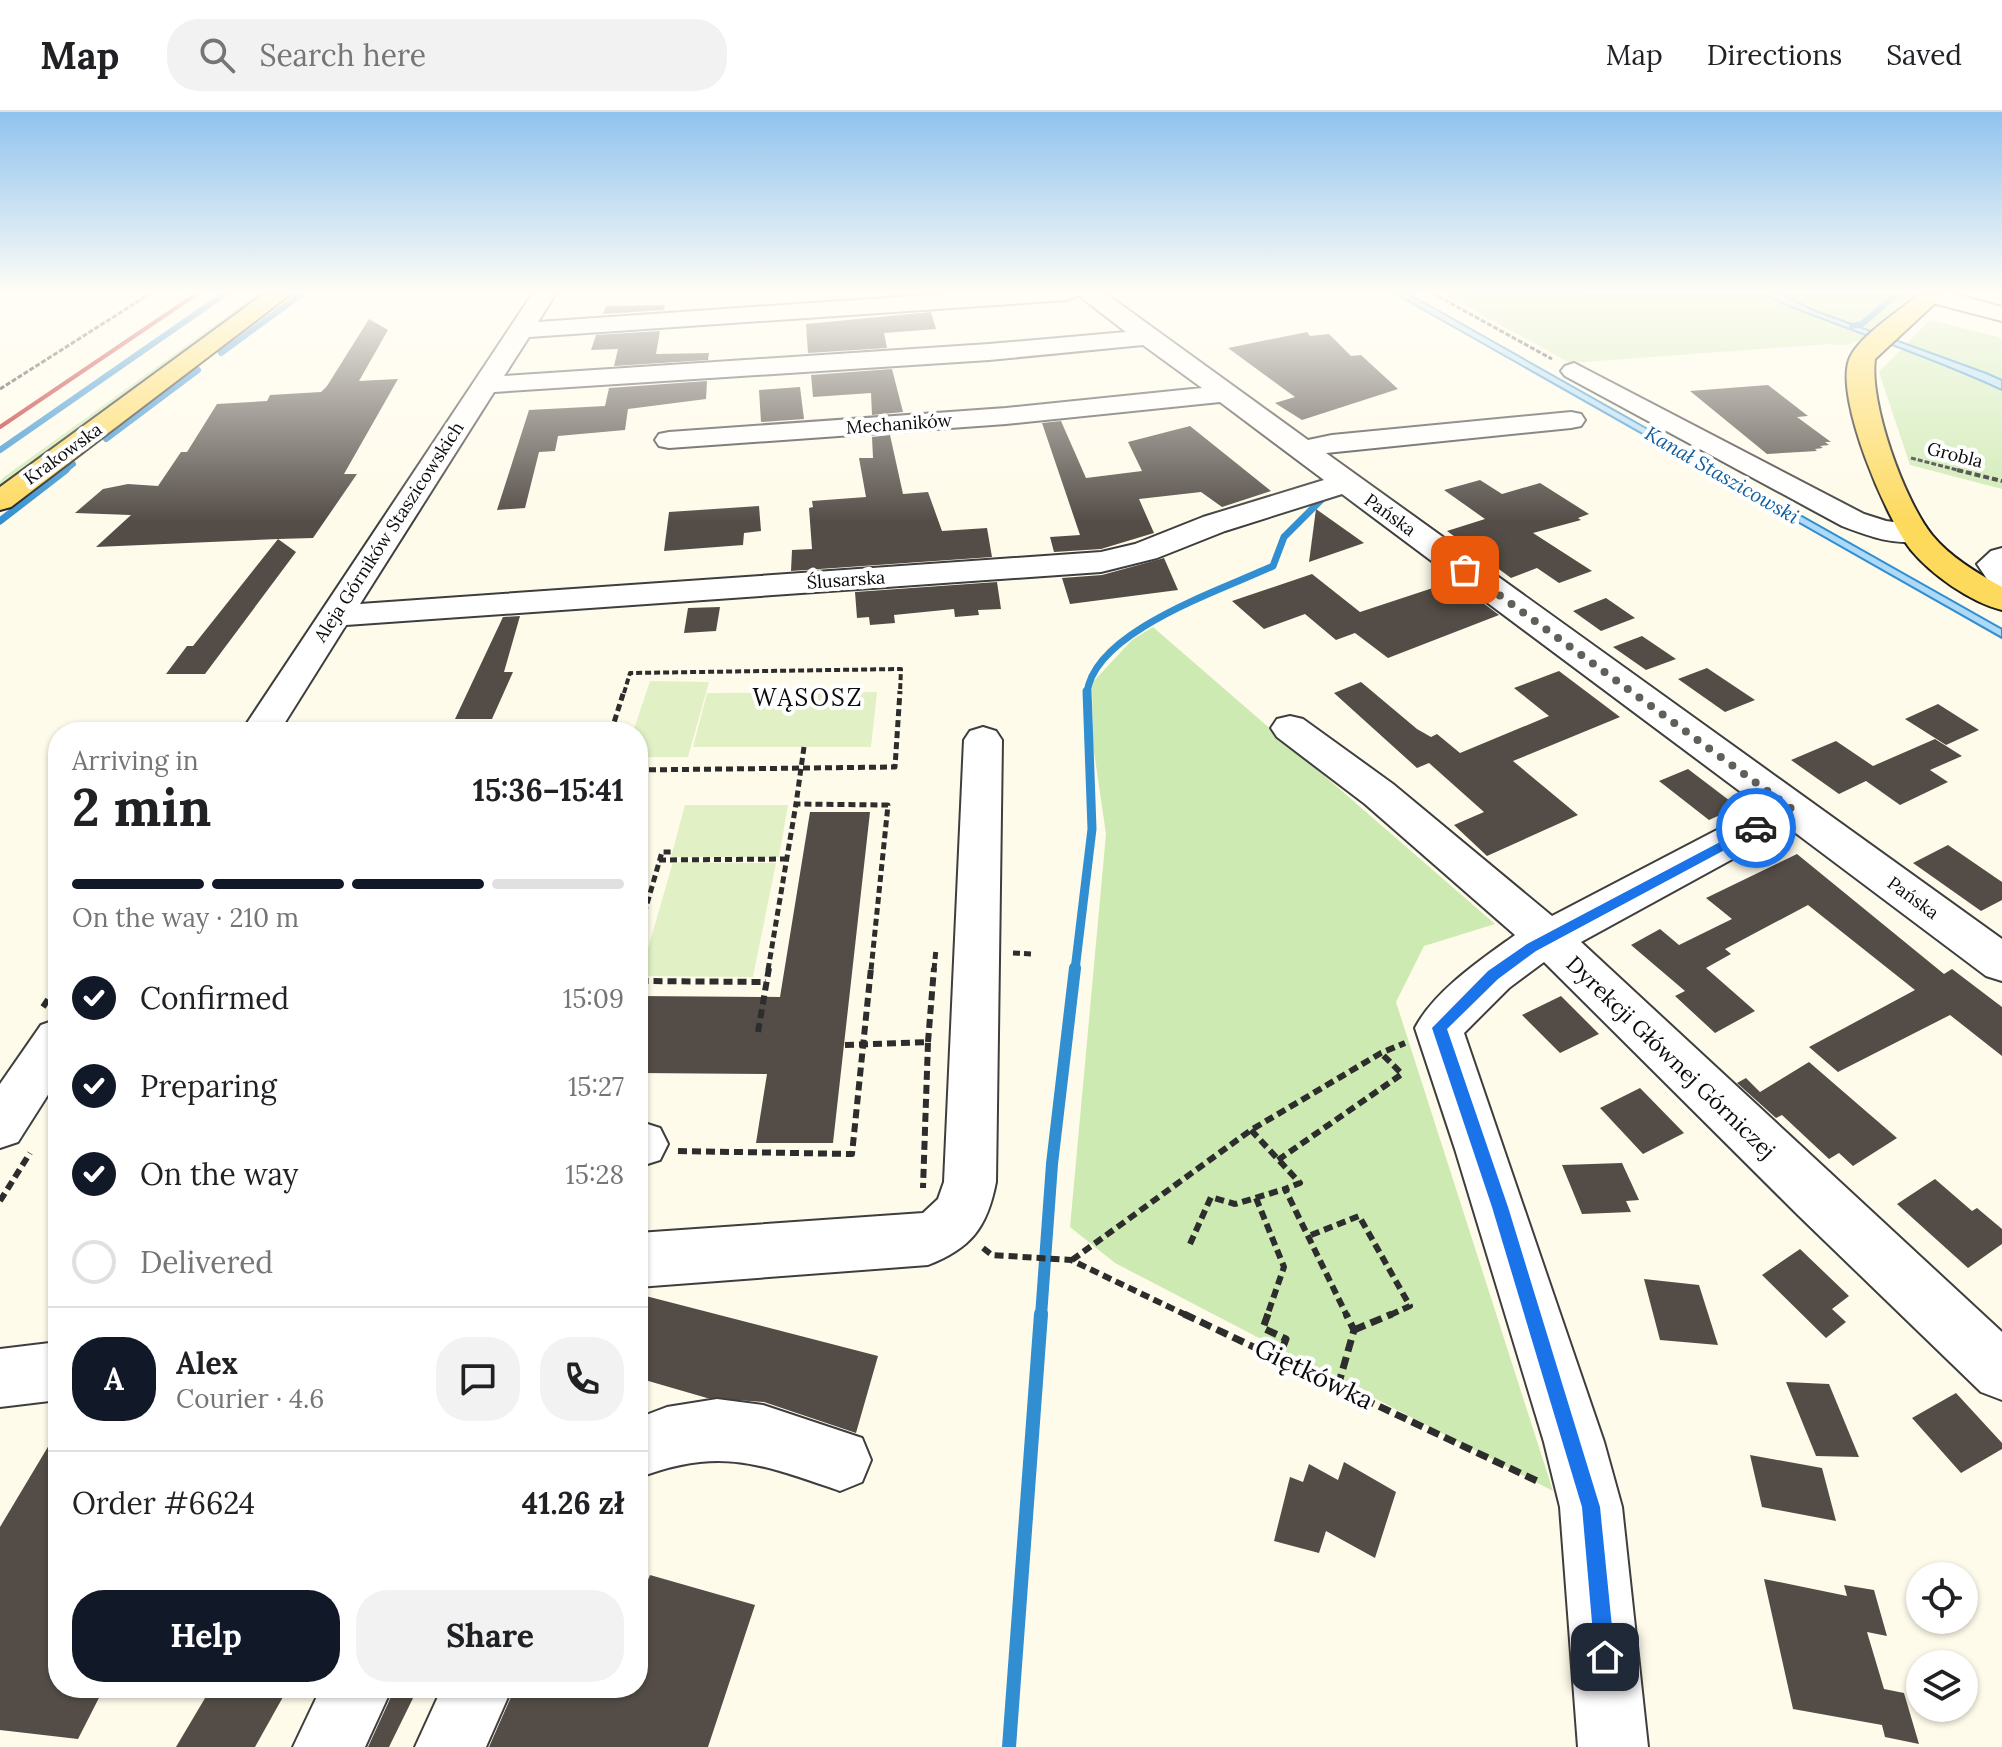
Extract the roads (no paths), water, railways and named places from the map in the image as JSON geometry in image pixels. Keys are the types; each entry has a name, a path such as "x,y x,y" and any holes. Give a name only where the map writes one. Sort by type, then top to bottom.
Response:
{"main road":[{"name":"Krakowska","path":"107,391 138,369"},
{"name":"Krakowska","path":"0,501 178,369"},
{"path":"1860,369 1864,409 1914,533 1958,574 2002,600"}],"street":[{"name":"Aleja Górników Staszicowskich","path":"266,722 496,369"},
{"path":"485,385 724,369"},
{"name":"Pańska","path":"1191,369 2002,963"},
{"path":"1574,371 1853,520 1882,530 1914,533"},
{"name":"Mechaników","path":"669,440 1006,416 1224,394"},
{"path":"1300,450 1332,443 1571,420"},
{"name":"Ślusarska","path":"334,616 1101,562 1146,551 1214,524 1346,483"},
{"path":"2002,558 1993,564 2002,578"},
{"name":"Dyrekcji Głównej Górniczej","path":"1290,728 1379,794 1548,938 1817,1198 2002,1371"},
{"path":"648,1259 928,1239 936,1214 966,1203 970,1182 983,740"},
{"path":"1613,1747 1591,1507 1495,1193 1439,1028 1493,975 1548,938 1792,809"},
{"path":"0,1126 48,1054"},
{"path":"0,1378 48,1372"},
{"path":"648,1443 670,1433 717,1426 755,1433 840,1460"},
{"path":"328,1747 353,1698"},
{"path":"450,1747 473,1698"}],"water":[{"name":"Kanał Staszicowski","path":"1528,369 1542,369 2002,629 2002,638"},
{"path":"1954,369 1976,369 2002,380 2002,390"}],"waterway":[{"path":"0,450 116,369"},
{"path":"106,439 198,370"},
{"path":"63,472 73,464"},
{"path":"0,521 66,470"},
{"path":"1087,693 1095,671 1112,650 1135,632 1194,600 1273,566 1284,537 1324,497"},
{"path":"1075,970 1092,829 1087,693"},
{"path":"1041,1316 1052,1164 1075,968"},
{"path":"1009,1747 1041,1314"}],"railway":[{"path":"0,427 85,369"}],"district":[{"name":"WĄSOSZ","path":"808,698"}]}
